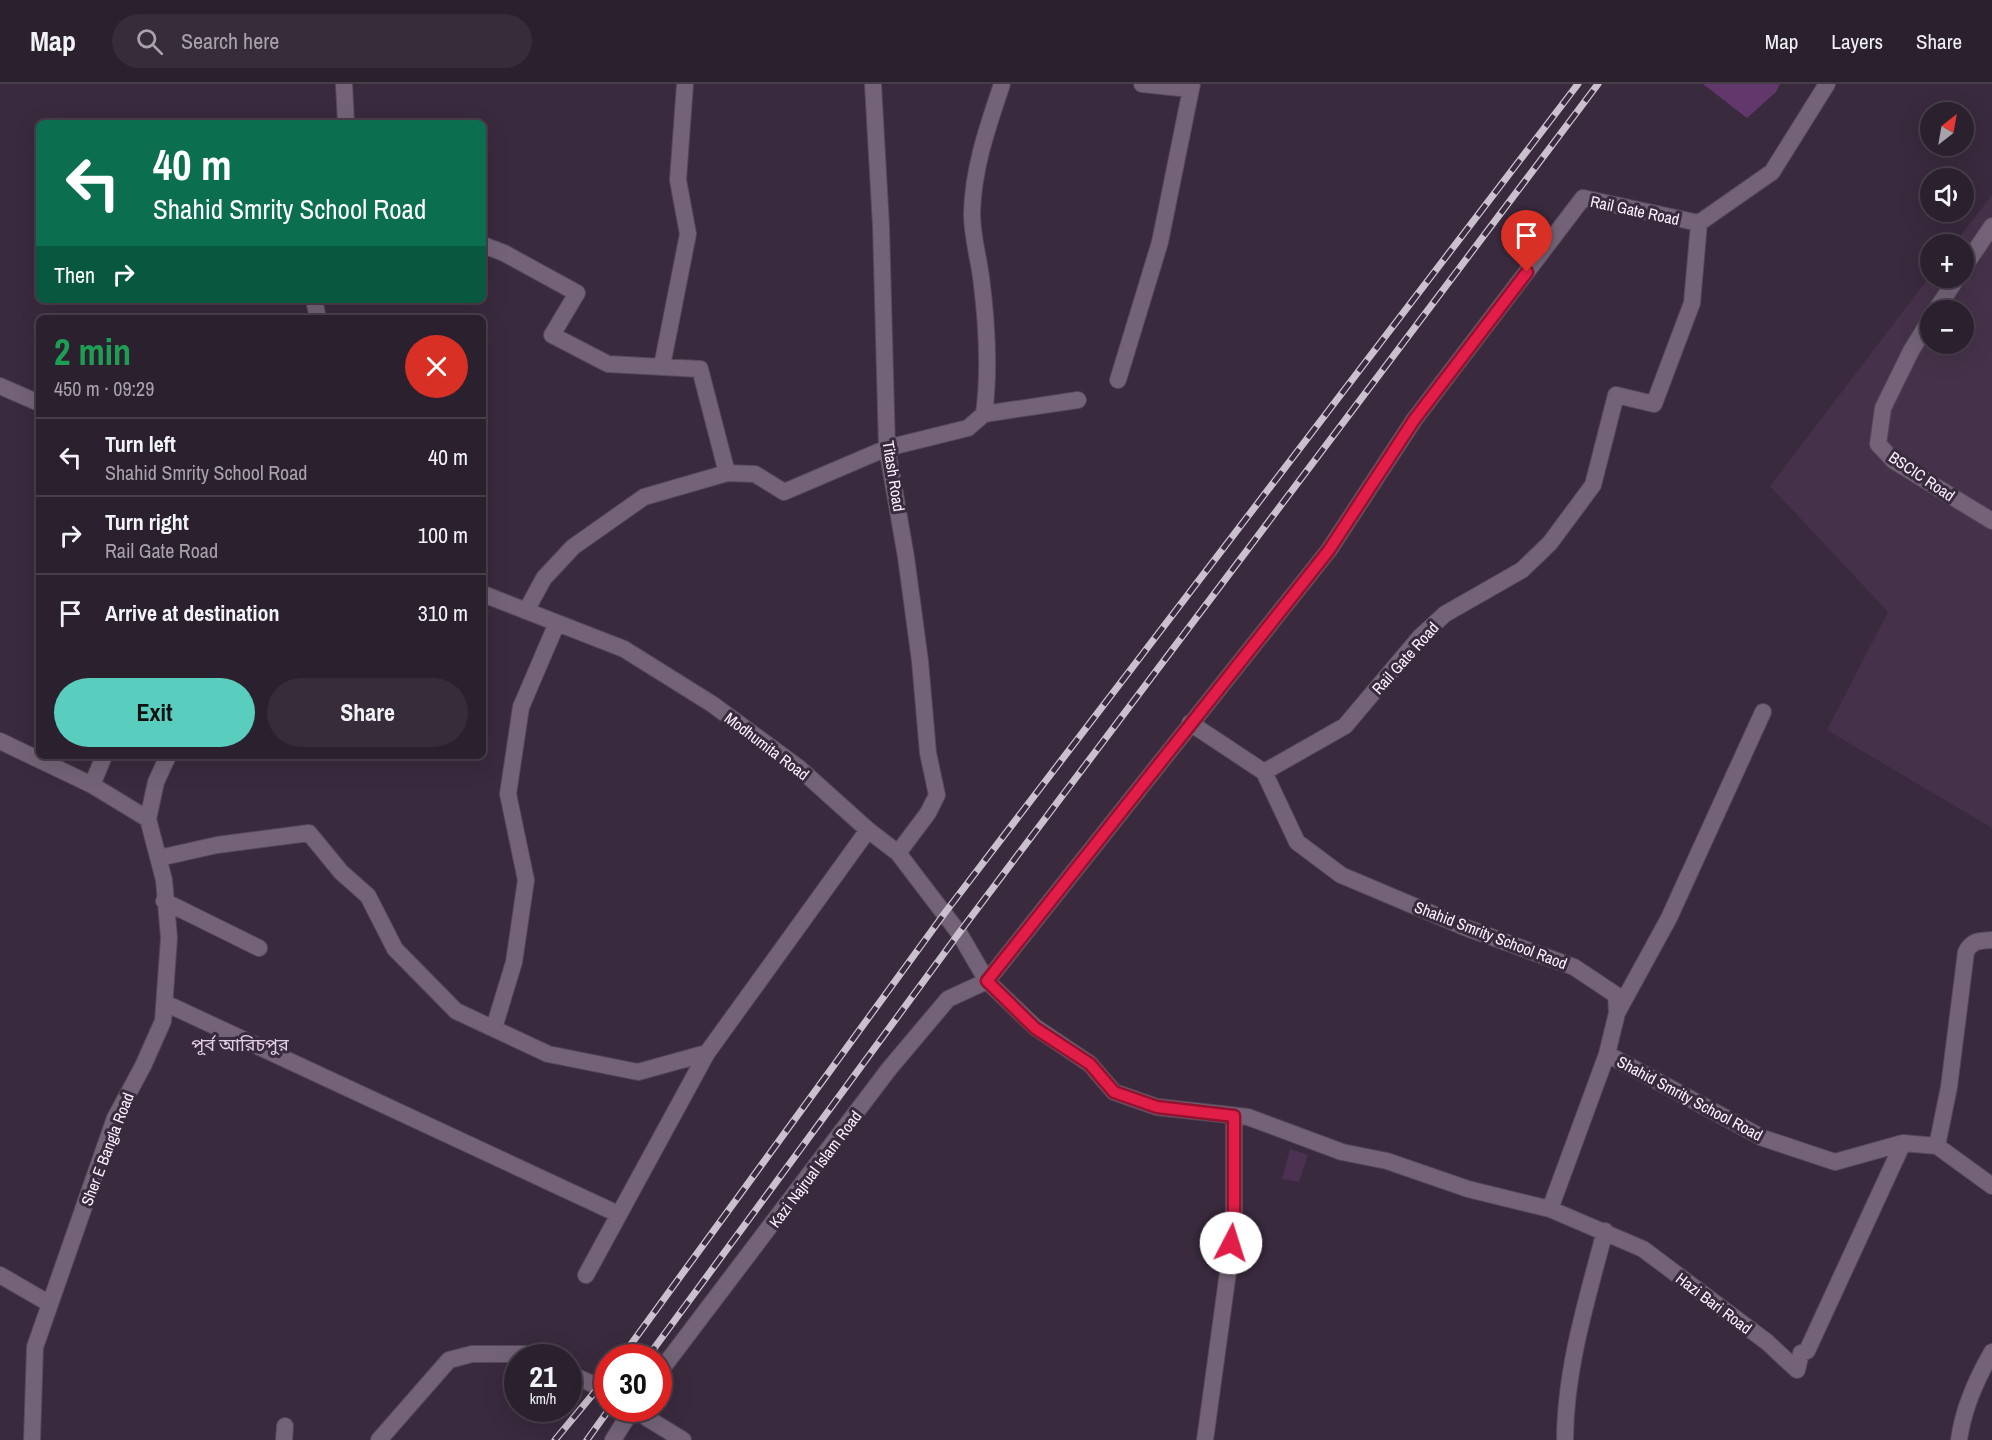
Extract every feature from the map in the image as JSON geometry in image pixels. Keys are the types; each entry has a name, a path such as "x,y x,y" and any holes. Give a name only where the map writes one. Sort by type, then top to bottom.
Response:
{"street":[{"path":"344,84 346,120"},
{"path":"662,366 688,234 678,180 685,84"},
{"name":"Titash Road","path":"873,84 881,226 887,448 905,547 920,661 928,753 937,795 928,813 898,853"},
{"path":"984,414 989,378 984,307 973,241 972,213 974,183 984,138 1002,84"},
{"path":"1118,381 1160,242 1191,86 1142,84"},
{"name":"Rail Gate Road","path":"987,981 1329,550 1414,420 1583,198 1699,223 1772,172 1827,84"},
{"name":"Rail Gate Road","path":"1264,772 1345,726 1420,637 1437,622 1522,570 1550,543 1593,485 1616,395 1654,404 1692,303 1699,223"},
{"path":"1974,252 1992,226"},
{"path":"486,246 504,253 577,293 552,335 608,364 700,369 727,473"},
{"name":"BSCIC Road","path":"1920,336 1883,408 1878,444 1894,461 1992,521"},
{"path":"0,386 36,402"},
{"path":"526,611 544,579 573,547 644,497 727,473 755,474 784,492 887,448 968,428 984,414 1078,400"},
{"name":"Modhumita Road","path":"486,595 624,649 712,704 799,768 868,830 898,853 958,933 987,981"},
{"path":"494,1029 514,962 526,880 508,794 521,707 557,623"},
{"path":"1607,1054 1617,1013 1669,918 1763,712"},
{"path":"1190,723 1264,772"},
{"path":"0,741 36,758"},
{"path":"38,759 92,785 148,819 156,782 167,759"},
{"path":"92,785 103,759"},
{"name":"Shahid Smrity School Raod","path":"1264,772 1297,842 1341,875 1464,927 1574,967 1616,995 1617,1013"},
{"name":"Sher E Bangla Road","path":"32,1440 35,1347 115,1118 157,1037 165,1003 169,938 159,858 148,819"},
{"path":"586,1275 707,1053 868,830"},
{"path":"159,858 218,845 309,833 341,872 368,896 396,949 456,1011 548,1054 638,1072 707,1053"},
{"path":"164,901 259,948"},
{"path":"1992,940 1976,941 1966,952 1949,1087 1937,1146 1992,1186"},
{"path":"987,981 1035,1028 1090,1064 1114,1092 1157,1107 1248,1117 1342,1152 1387,1161 1468,1189 1550,1209"},
{"name":"Kazi Najrual Islam Road","path":"672,1356 889,1069 948,999 987,981"},
{"path":"165,1003 618,1214"},
{"name":"Shahid Smrity School Road","path":"1550,1209 1607,1054 1763,1138 1835,1162 1903,1143 1937,1146"},
{"path":"1205,1440 1234,1228 1234,1116"},
{"name":"Hazi Bari Road","path":"1550,1209 1643,1249 1767,1342 1797,1371 1801,1353 1807,1352 1903,1143"},
{"path":"1565,1440 1565,1412 1573,1367 1605,1231"},
{"path":"0,1275 50,1304"},
{"path":"1959,1440 1961,1428 1983,1368 1992,1352"},
{"path":"379,1440 449,1360 472,1354 504,1354"},
{"path":"614,1440 625,1422"},
{"path":"654,1422 683,1440"}],"shaded area":[{"path":"1703,84 1780,84 1776,92 1747,118"},
{"path":"1992,195 1992,828 1827,730 1888,612 1770,486 1921,288 1974,288 1974,234 1962,234 1971,222 1974,222 1974,218"},
{"path":"1290,1149 1308,1155 1299,1182 1282,1179"}],"railway":[{"path":"631,1344 944,914 1578,84"},
{"path":"657,1344 959,933 1598,84"},
{"path":"555,1440 594,1393"},
{"path":"587,1440 600,1422"}],"district":[{"name":"পূর্ব আরিচপুর","path":"240,1044"}],"route":[{"path":"1231,1243 1234,1228 1234,1116 1157,1107 1114,1092 1090,1064 1035,1028 987,981 1329,550 1414,420 1527,272"}]}
